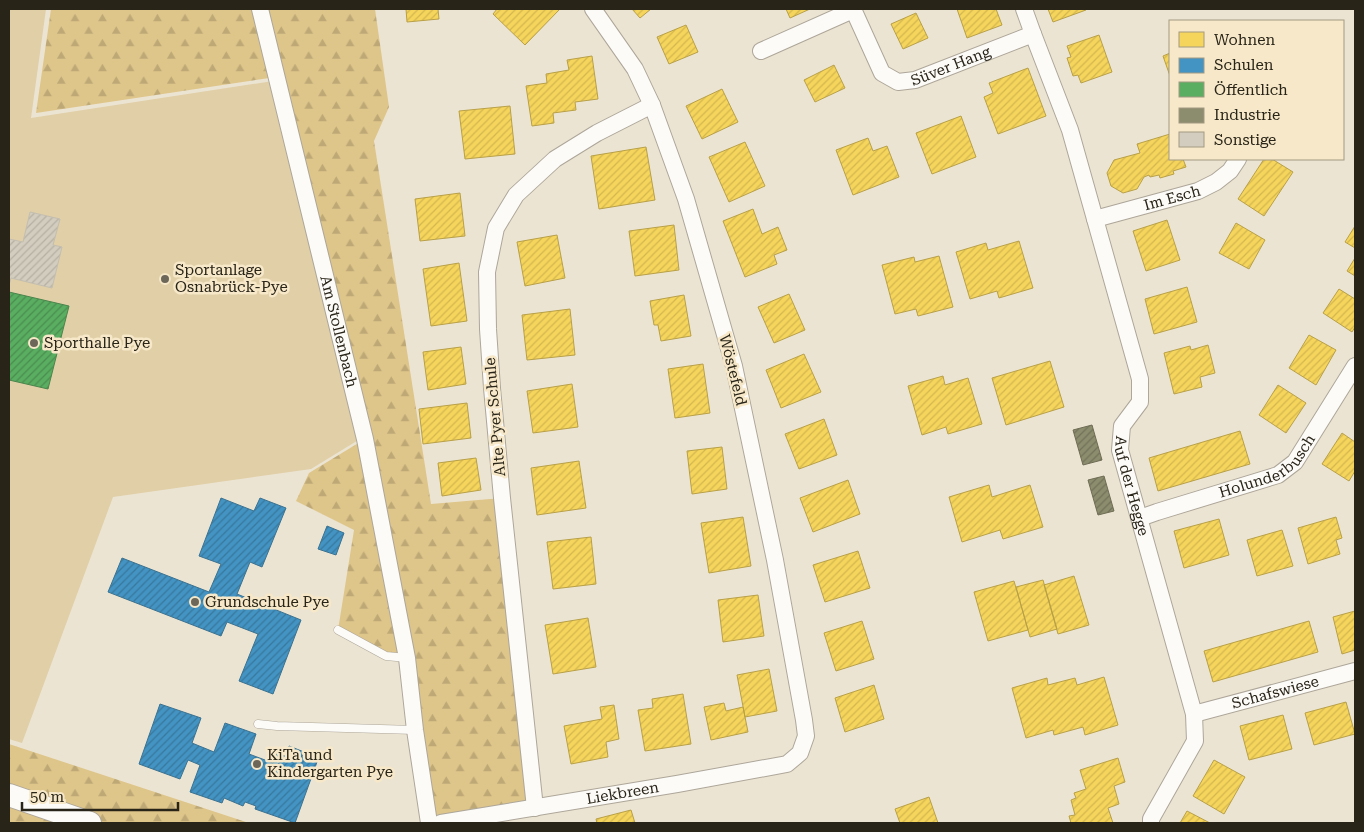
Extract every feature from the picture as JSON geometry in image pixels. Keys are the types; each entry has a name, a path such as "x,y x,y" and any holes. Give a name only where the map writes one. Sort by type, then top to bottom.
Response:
{"street":[{"name":"Am Stollenbach","path":"260,9 365,440 407,658 415,730 430,823"},
{"name":"Wöstefeld","path":"593,9 635,69 652,105 686,199 734,366 775,560 804,720 806,736 800,753"},
{"path":"760,52 853,9"},
{"name":"Süver Hang","path":"853,9 882,73 898,82 915,80 1033,34"},
{"path":"1024,9 1033,34"},
{"name":"Auf der Hegge","path":"1033,34 1070,130 1140,378 1140,402 1122,426 1120,450 1194,714 1195,741 1151,819 1151,823"},
{"name":"Alte Pyer Schule","path":"535,808 494,408 488,328 488,272 496,228 516,195 555,159 597,133 652,105"},
{"name":"Im Esch","path":"1095,219 1198,191 1216,182 1230,171 1237,160"},
{"name":"Holunderbusch","path":"1140,518 1278,475 1295,462 1355,366"},
{"name":"Schafswiese","path":"1194,714 1355,671"},
{"name":"Liekbreen","path":"441,823 768,768 787,764 800,753"},
{"path":"9,795 90,823"}],"lane":[{"path":"338,630 386,656 407,658"},
{"path":"258,724 415,730"}],"green space":[{"path":"51,9 375,9 389,107 374,141 431,504 502,498 535,808 429,823 407,658 386,656 338,630 354,530 296,501 309,473 365,439 276,77 36,113"},
{"path":"9,744 249,823 9,823"}],"shaded area":[{"name":"Sportanlage Osnabrück-Pye","path":"9,9 46,9 31,118 273,81 360,439 311,469 113,497 22,743 9,739"}],"building: Wohnen":[{"path":"406,9 438,9 439,19 407,22"},
{"path":"497,9 559,10 525,45 493,14"},
{"path":"632,9 651,9 640,18"},
{"path":"786,9 810,9 790,18"},
{"path":"957,9 996,9 1002,25 967,38"},
{"path":"1048,9 1085,9 1086,10 1053,22"},
{"path":"916,13 928,38 903,49 891,24"},
{"path":"686,25 698,52 669,64 657,37"},
{"path":"1099,35 1112,72 1081,83 1078,75 1073,76 1067,58 1071,57 1067,46"},
{"path":"1169,53 1169,73 1163,56"},
{"path":"592,56 598,99 575,102 576,110 553,113 554,123 532,126 526,86 547,83 546,74 569,70 567,60"},
{"path":"834,65 845,88 815,102 804,80"},
{"path":"1028,68 1046,116 998,134 984,97 993,93 989,83"},
{"path":"722,89 738,122 702,139 686,106"},
{"path":"510,106 515,154 465,159 459,111"},
{"path":"961,116 976,157 932,174 916,133"},
{"path":"1169,134 1169,160 1183,160 1186,167 1173,171 1174,174 1160,178 1159,175 1144,177 1137,189 1123,193 1111,186 1107,173 1114,160 1140,153 1137,144"},
{"path":"868,138 873,151 887,146 899,177 853,195 836,150"},
{"path":"745,142 765,186 729,202 709,157"},
{"path":"646,147 655,200 599,209 591,156"},
{"path":"1263,160 1274,160 1293,172 1264,216 1238,199"},
{"path":"460,193 465,236 420,241 415,199"},
{"path":"753,209 762,234 778,227 787,250 774,255 777,264 745,277 723,221"},
{"path":"1167,220 1180,260 1146,271 1133,231"},
{"path":"1236,223 1265,240 1249,269 1219,253"},
{"path":"674,225 679,270 635,276 629,231"},
{"path":"1355,226 1355,248 1345,242"},
{"path":"557,235 565,278 525,286 517,242"},
{"path":"1019,241 1033,288 999,298 997,291 970,299 956,252 986,243 988,250"},
{"path":"939,256 953,307 918,316 916,309 895,314 882,265 914,257 915,262"},
{"path":"1355,258 1355,276 1347,271"},
{"path":"459,263 467,321 431,326 423,269"},
{"path":"1187,287 1197,322 1154,334 1145,299"},
{"path":"1339,289 1355,299 1355,327 1352,332 1323,313"},
{"path":"789,294 805,330 774,343 758,307"},
{"path":"684,295 691,336 661,341 658,325 654,325 650,301"},
{"path":"570,309 575,355 527,360 522,315"},
{"path":"1309,335 1336,350 1316,385 1289,368"},
{"path":"1208,345 1215,373 1200,377 1202,387 1174,394 1164,353 1190,346 1191,350"},
{"path":"461,347 466,384 428,390 423,352"},
{"path":"804,354 821,392 781,408 766,370"},
{"path":"1050,361 1064,407 1006,425 992,378"},
{"path":"703,364 710,413 675,418 668,369"},
{"path":"943,376 945,385 968,378 982,424 948,434 946,427 922,435 908,386"},
{"path":"572,384 578,427 533,433 527,391"},
{"path":"1278,385 1306,403 1286,433 1259,415"},
{"path":"467,403 471,438 423,444 419,409"},
{"path":"824,419 837,455 799,469 785,434"},
{"path":"1240,431 1250,464 1158,491 1149,458"},
{"path":"1342,433 1355,442 1355,471 1349,481 1322,464"},
{"path":"722,447 727,489 692,494 687,451"},
{"path":"476,458 481,490 442,496 438,463"},
{"path":"579,461 586,508 537,515 531,468"},
{"path":"848,480 860,514 813,532 800,498"},
{"path":"989,485 992,497 1030,485 1043,527 1003,539 1000,530 962,542 949,497"},
{"path":"743,517 751,566 709,573 701,523"},
{"path":"1336,517 1342,538 1336,540 1340,554 1308,564 1298,528"},
{"path":"1219,519 1229,555 1184,568 1174,531"},
{"path":"1282,530 1293,566 1257,576 1247,540"},
{"path":"591,537 596,584 553,589 547,542"},
{"path":"858,551 870,588 825,602 813,565"},
{"path":"1074,576 1089,625 1058,634 1044,585"},
{"path":"1043,580 1057,629 1030,637 1016,587"},
{"path":"1014,581 1028,630 988,641 974,592"},
{"path":"758,595 764,636 723,642 718,600"},
{"path":"1355,611 1355,650 1342,654 1333,617"},
{"path":"588,618 596,667 553,674 545,625"},
{"path":"862,621 874,659 836,671 824,633"},
{"path":"1309,621 1318,652 1213,682 1204,651"},
{"path":"769,669 777,711 745,717 737,675"},
{"path":"1104,677 1118,725 1085,735 1083,727 1054,735 1053,730 1026,738 1012,688 1047,678 1048,685 1075,678 1077,685"},
{"path":"874,685 884,719 845,732 835,698"},
{"path":"683,694 691,744 645,751 638,710 653,708 652,699"},
{"path":"1346,702 1355,734 1314,745 1305,713"},
{"path":"724,703 726,711 743,707 748,732 711,740 704,707"},
{"path":"614,705 619,739 606,742 608,757 571,764 564,726 602,719 600,707"},
{"path":"1283,715 1292,749 1249,760 1240,726"},
{"path":"1118,758 1125,782 1114,786 1119,804 1108,808 1113,823 1071,823 1069,816 1075,815 1071,800 1076,798 1074,793 1086,789 1080,770"},
{"path":"1214,760 1245,777 1224,814 1193,796"},
{"path":"929,797 938,823 900,823 895,809"},
{"path":"631,810 635,823 597,823 596,819"},
{"path":"1187,811 1210,823 1180,823"}],"building: Schulen":[{"name":"Grundschule Pye","path":"221,498 254,511 260,498 286,508 262,567 250,562 237,594 301,620 273,694 239,681 258,634 227,622 221,636 108,592 122,558 209,592 221,564 199,556"},
{"path":"327,526 344,533 336,555 318,549"},
{"name":"KiTa und Kindergarten Pye","path":"160,704 201,718 192,743 214,752 225,723 256,734 249,754 273,763 277,753 285,756 289,746 304,752 302,757 317,762 295,823 255,809 256,806 245,802 243,806 224,798 222,803 190,792 200,765 188,760 180,779 139,764"}],"building: Öffentlich":[{"name":"Sporthalle Pye","path":"9,292 69,306 48,389 9,380"}],"building: Industrie":[{"path":"1092,425 1102,460 1083,465 1073,430"},
{"path":"1104,476 1114,511 1098,515 1088,480"}],"building: Sonstige":[{"path":"30,212 60,219 53,245 62,247 52,288 11,278 9,285 9,239 23,242"}],"place":[{"name":"Sportanlage Osnabrück-Pye","path":"165,279"},
{"name":"Sporthalle Pye","path":"34,343"},
{"name":"Grundschule Pye","path":"195,602"},
{"name":"KiTa und Kindergarten Pye","path":"257,764"}]}
